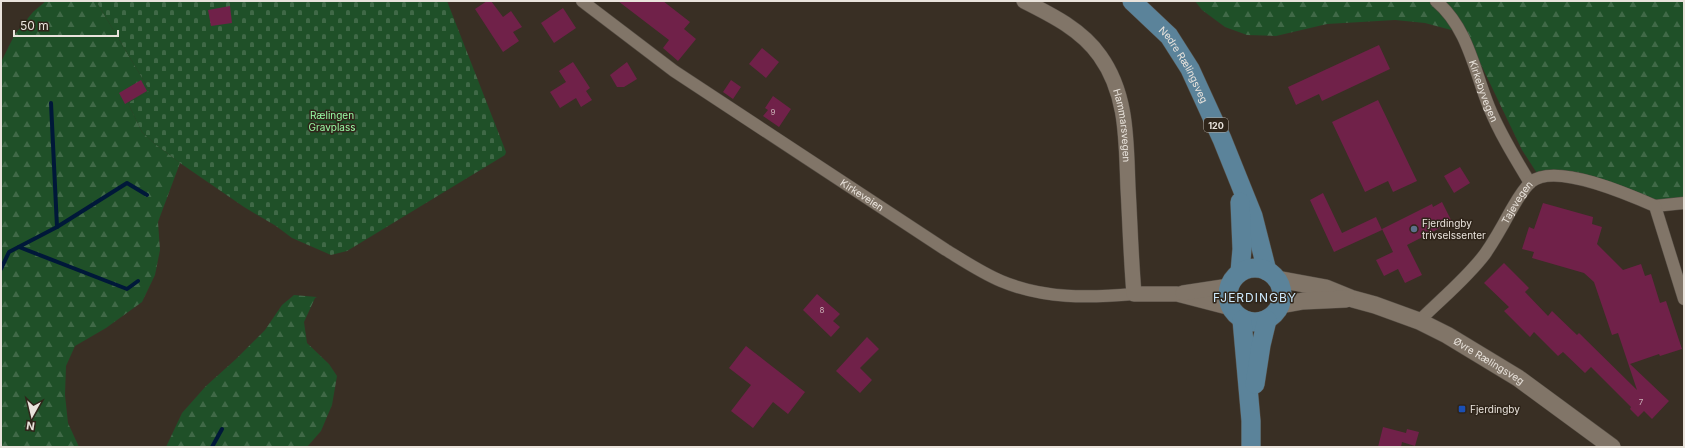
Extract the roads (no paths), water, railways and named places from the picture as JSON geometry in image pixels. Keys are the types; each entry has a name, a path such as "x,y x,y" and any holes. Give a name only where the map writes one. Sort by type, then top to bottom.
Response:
{"main road":[{"name":"Nedre Rælingsveg","path":"1132,1 1169,36 1184,58 1212,117 1253,216 1272,275"},
{"name":"Nedre Rælingsveg","path":"1235,279 1242,232 1238,182"},
{"path":"1235,279 1254,268 1272,275"},
{"name":"Øvre Rælingsveg","path":"1272,275 1326,288 1353,299 1375,305 1419,321 1468,347 1518,378 1612,447"},
{"name":"120","path":"1272,275 1282,292 1281,305"},
{"name":"120","path":"1235,279 1228,297 1236,314 1251,421"},
{"name":"Øvre Rælingsveg","path":"1281,305 1303,301 1353,299"},
{"path":"1236,314 1254,323 1273,317 1281,305"},
{"name":"120","path":"1251,447 1251,421 1258,359 1267,320"}],"street":[{"name":"Kirkeveien","path":"582,1 674,71 983,273 1017,287 1081,298 1134,294 1177,294 1235,279"},
{"name":"Hammarsvegen","path":"1024,1 1061,20 1083,37 1100,55 1118,90 1125,130 1134,294"},
{"name":"Kirkebyvegen","path":"1436,1 1456,24 1466,42 1489,108 1510,150 1530,183"},
{"name":"Tajevegen","path":"1419,321 1475,266 1499,232 1518,199 1530,183 1536,179 1553,176 1581,179 1608,187 1655,206 1684,203"},
{"path":"1655,206 1684,299"},
{"name":"Kirkeveien","path":"1177,294 1236,314"}],"waterway":[{"path":"51,103 57,227"},
{"path":"1,269 9,252 57,227 127,183 147,195"},
{"path":"19,247 127,289 138,281"},
{"path":"212,447 222,429"}],"place":[{"name":"Fjerdingby trivselssenter","path":"1414,229"},
{"name":"Fjerdingby","path":"1462,409"}],"district":[{"name":"FJERDINGBY","path":"1255,297"}],"park label":[{"name":"Rælingen Gravplass","path":"332,120"}]}
